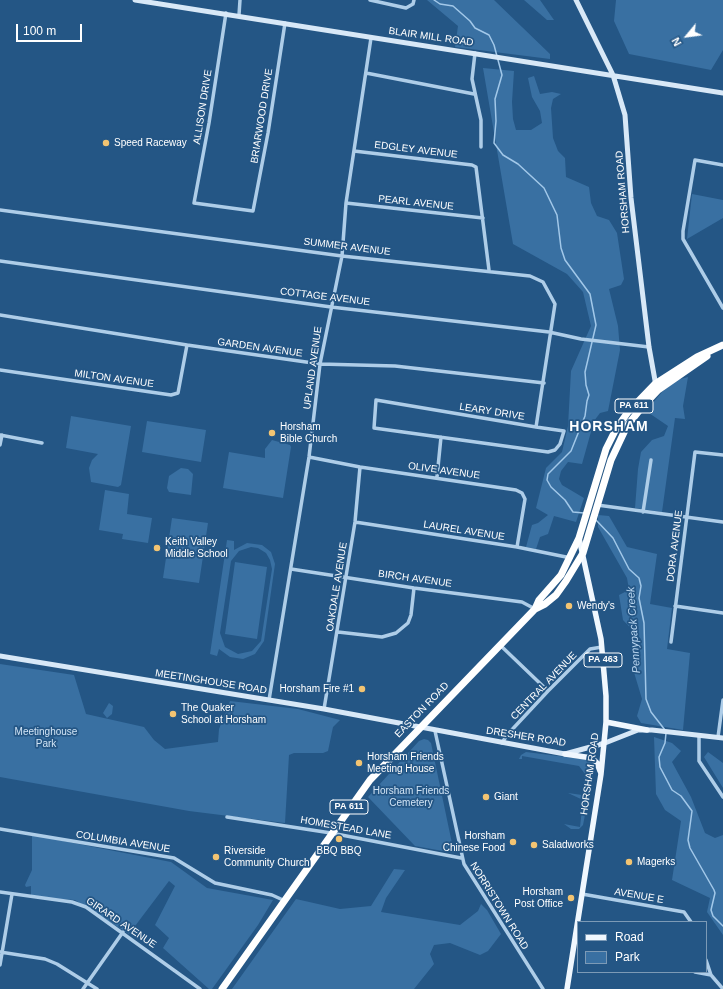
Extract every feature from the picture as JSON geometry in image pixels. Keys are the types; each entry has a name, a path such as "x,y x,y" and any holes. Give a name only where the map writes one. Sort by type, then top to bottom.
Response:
{"highway":[{"name":"EASTON ROAD","path":"535,609 545,604 556,595 569,578 583,553 592,525 594,504 603,458 615,431 628,412 657,387 697,357 711,352 723,345"},
{"name":"EASTON ROAD","path":"222,989 283,900 370,780 535,609 540,600 561,575 571,558 585,522 594,504"}],"main road":[{"name":"BLAIR MILL ROAD","path":"136,0 239,15 371,38 475,53 723,93"},
{"name":"HORSHAM ROAD","path":"576,0 613,75 625,115 631,198 649,347 657,387"},
{"name":"HORSHAM ROAD","path":"579,921 601,774 606,722 602,647 580,538"},
{"name":"MEETINGHOUSE ROAD","path":"0,656 324,709 420,728"},
{"path":"606,722 649,730"},
{"name":"DRESHER ROAD","path":"420,728 565,754 605,743 630,732 649,730 679,732 721,738"},
{"path":"565,754 594,760 601,774"},
{"name":"HORSHAM ROAD","path":"567,989 577,936"}],"street":[{"path":"239,15 240,0"},
{"path":"370,0 406,8 413,4 414,0"},
{"name":"ALLISON DRIVE","path":"226,13 209,123 194,203 253,212"},
{"name":"BRIARWOOD DRIVE","path":"253,212 268,133 285,23"},
{"name":"UPLAND AVENUE","path":"269,700 309,457 320,364 342,256 346,203 371,38"},
{"path":"475,53 472,79 474,94 481,120 481,147"},
{"path":"366,72 474,94"},
{"name":"EDGLEY AVENUE","path":"354,151 472,165 476,167 484,218"},
{"path":"723,165 695,160 684,221 683,238 723,308"},
{"name":"PEARL AVENUE","path":"346,203 484,218"},
{"name":"SUMMER AVENUE","path":"0,210 342,256 489,270 530,276 543,282 555,304 549,332 544,383 536,427"},
{"path":"484,218 489,270"},
{"name":"COTTAGE AVENUE","path":"0,261 331,306 549,332 581,339 649,347"},
{"name":"GARDEN AVENUE","path":"0,315 187,345 320,364 395,366 544,383"},
{"name":"MILTON AVENUE","path":"0,370 171,395 178,392 187,345"},
{"name":"LEARY DRIVE","path":"376,400 536,427 564,431 560,444 555,450 548,452 374,428 376,400"},
{"path":"0,445 1,435 42,443"},
{"path":"437,477 441,437"},
{"name":"DORA AVENUE","path":"671,642 695,452 723,456"},
{"name":"OLIVE AVENUE","path":"309,457 360,468 437,477 516,490 522,493 525,500 517,547"},
{"path":"643,512 651,460"},
{"name":"OAKDALE AVENUE","path":"324,709 338,632 355,522 360,468"},
{"path":"594,504 723,522"},
{"name":"LAUREL AVENUE","path":"355,522 517,547 571,558"},
{"name":"BIRCH AVENUE","path":"291,569 414,588 522,602 535,609"},
{"path":"338,632 382,637 396,633 408,623 411,615 414,588"},
{"path":"675,606 723,613"},
{"path":"500,644 548,691"},
{"name":"CENTRAL AVENUE","path":"502,743 548,691 590,649 602,647"},
{"path":"721,738 723,700"},
{"name":"NORRISTOWN ROAD","path":"435,731 461,858 468,874 543,989"},
{"path":"699,735 699,761 723,797"},
{"name":"HOMESTEAD LANE","path":"227,817 331,833 461,858"},
{"name":"COLUMBIA AVENUE","path":"0,829 174,858 215,883 272,895 283,900"},
{"name":"GIRARD AVENUE","path":"0,892 79,904 86,907 123,932 200,989"},
{"path":"0,965 12,894"},
{"name":"AVENUE E","path":"582,894 684,912 691,920"},
{"path":"83,989 123,932"},
{"path":"1,952 45,959 97,989"},
{"path":"707,963 711,975 723,989"},
{"path":"700,973 711,975"}],"green space":[{"path":"427,0 494,0 550,54 550,59 455,47 458,26"},
{"path":"524,0 540,0 554,20 547,20"},
{"path":"616,0 723,0 723,50 711,70 629,54 614,21"},
{"path":"483,68 514,71 512,102 513,119 516,130 531,130 542,123 540,111 532,97 528,78 534,76 540,94 552,92 561,94 553,99 551,108 553,138 558,151 565,158 566,177 589,187 591,203 597,216 609,220 617,233 624,279 621,285 609,289 618,326 620,350 608,411 600,413 594,421 582,464 568,462 561,471 559,479 562,485 584,498 576,522 554,516 548,534 540,537 536,549 526,547 532,525 538,523 548,515 536,508 546,468 562,452 568,426 571,371 591,326 583,292 567,274 513,244"},
{"path":"692,194 723,200 723,218 687,239"},
{"path":"688,377 683,406 685,419 675,418 662,512 635,508 641,452 652,440 664,436 668,426 646,411 662,392 677,380"},
{"path":"71,416 131,426 121,485 118,487 91,482 89,468 92,460 98,454 66,448"},
{"path":"147,421 206,430 201,462 142,452"},
{"path":"272,440 290,445 291,447 283,498 223,488 229,452 265,458 265,449"},
{"path":"181,468 188,469 193,474 191,495 169,492 167,488 169,476"},
{"path":"105,490 129,494 127,514 152,518 148,543 122,539 123,534 99,530"},
{"path":"598,515 609,516 627,547 657,554 650,604 672,608 667,649 690,653 683,730 641,723 637,716 642,699 633,669 639,658 641,639 623,620 619,595 629,590 627,578 598,527"},
{"path":"172,518 208,523 199,583 163,578"},
{"path":"227,540 234,541 234,550 247,543 262,545 271,552 275,564 264,641 255,654 243,659 230,657 219,649 217,656 210,654","holes":["251,547 258,548 266,553 270,560 272,569 261,641 252,651 238,654 225,647 220,633 231,561 239,551"]},
{"path":"235,562 267,567 257,639 225,634"},
{"name":"Meetinghouse Park","path":"0,664 74,675 86,714 144,727 154,740 165,749 218,742 219,729 230,701 298,709 340,720 333,727 328,751 323,753 294,753 289,755 285,823 189,811 0,777"},
{"path":"109,703 113,706 112,714 107,718 103,713"},
{"path":"654,737 672,743 681,751 672,762 691,797 705,833 715,838 723,835 723,935 707,912 710,898 672,880 681,821 665,810 656,794"},
{"name":"Horsham Friends Cemetery","path":"424,739 431,743 454,853 415,846 368,797 419,741"},
{"path":"526,752 590,760 595,764 583,825 579,829 571,829 564,824 580,827 583,800 568,793 582,795 585,774 579,766 522,756 522,759 519,759 521,755"},
{"path":"708,752 723,763 723,788 704,757"},
{"path":"32,835 171,862 207,888 273,900 258,925 212,989 209,989 163,948 169,938 155,925 175,886 169,881 129,934 75,900 31,897 31,886 26,887 25,885 32,870"},
{"path":"394,869 405,870 386,898 381,912 460,925 478,911 481,904 487,910 501,934 488,951 480,955 450,943 434,945 430,954 434,964 414,989 232,989 296,899 340,909 371,906"}],"waterway":[{"name":"Pennypack Creek","path":"434,0 440,4 453,6 470,21 475,28 489,35 494,45 502,75 495,99 496,121 494,143 503,155 518,164 544,188 557,215 561,248 565,260 590,294 596,325 585,372 586,385 589,395 585,416 571,451 548,474 547,480 551,487 565,500 573,512 584,513"},
{"name":"Pennypack Creek","path":"596,520 613,538 629,569 639,578 641,586 639,598 644,623 646,699 651,712 665,730"},
{"name":"Pennypack Creek","path":"666,733 665,743 659,757 660,767 672,790 681,796 692,811 688,840 690,848 714,890 715,893 711,910 713,916 723,926"}],"place":[{"name":"Speed Raceway","path":"106,143"},
{"name":"Horsham Bible Church","path":"272,433"},
{"name":"Keith Valley Middle School","path":"157,548"},
{"name":"Wendy's","path":"569,606"},
{"name":"Horsham Fire #1","path":"362,689"},
{"name":"The Quaker School at Horsham","path":"173,714"},
{"name":"Horsham Friends Meeting House","path":"359,763"},
{"name":"Giant","path":"486,797"},
{"name":"BBQ BBQ","path":"339,839"},
{"name":"Horsham Chinese Food","path":"513,842"},
{"name":"Saladworks","path":"534,845"},
{"name":"Riverside Community Church","path":"216,857"},
{"name":"Magerks","path":"629,862"},
{"name":"Horsham Post Office","path":"571,898"}],"district":[{"name":"HORSHAM","path":"609,427"}]}
